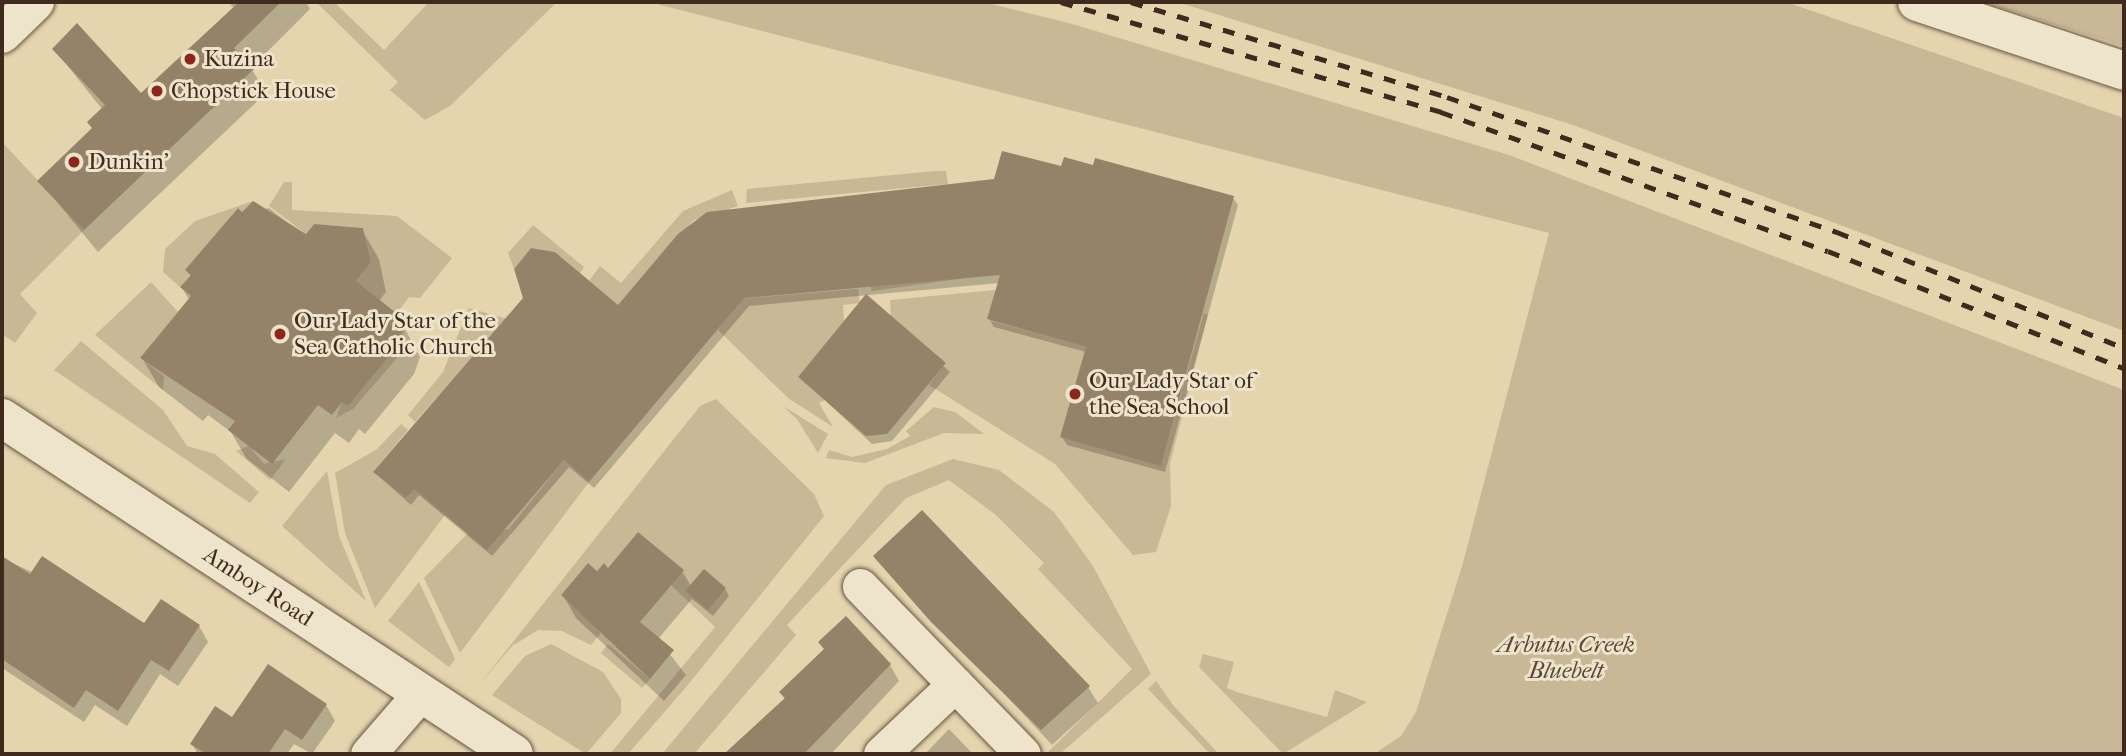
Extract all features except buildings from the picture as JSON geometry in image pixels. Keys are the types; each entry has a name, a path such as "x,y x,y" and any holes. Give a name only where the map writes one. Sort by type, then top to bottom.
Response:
{"main road":[{"path":"2,34 34,2"},
{"path":"1917,2 2124,71"},
{"name":"Amboy Road","path":"2,418 514,754"}],"street":[{"path":"860,586 1023,754"},
{"path":"881,754 955,684"},
{"path":"368,754 421,694"}],"green space":[{"path":"316,2 334,2 384,50 429,2 557,2 450,106 425,120 390,90 398,82"},
{"name":"Arbutus Creek Bluebelt","path":"649,2 983,2 1069,23 1509,155 2124,390 2124,754 1374,754 1401,736 1416,712 1463,563 1549,233"},
{"path":"1177,2 1786,2 2124,118 2124,331 1573,125"},
{"path":"1982,2 2124,2 2124,46 2037,19"},
{"path":"2,142 84,230 20,294 37,313 15,343 2,334"},
{"path":"946,171 948,184 746,203 747,189"},
{"path":"284,182 292,182 292,210 397,216 452,258 420,298 409,297 397,313 356,281 371,262 363,228 327,225 322,230 314,224 306,234 269,206"},
{"path":"732,190 738,206 694,220 616,308 589,281 600,266 621,283 683,211"},
{"path":"253,201 242,212 237,209 186,270 191,275 180,287 163,272 165,249 195,221"},
{"path":"533,225 584,267 580,273 555,252 531,248 514,269 508,253"},
{"path":"973,277 872,291 870,286"},
{"path":"151,282 178,312 140,358 164,376 163,390 95,335"},
{"path":"858,289 860,303 843,305 844,321 798,377 825,400 819,403 833,427 788,398 718,330 738,299"},
{"path":"996,290 988,320 1086,347 1061,437 1161,465 1204,313 1208,315 1170,464 1171,506 1156,552 1133,555 1055,464 929,385 946,363 891,316 890,300"},
{"path":"469,308 507,319 415,422 408,415 443,372"},
{"path":"405,327 397,358 353,409 336,418 342,402 348,406 399,344 395,341"},
{"path":"81,341 163,410 187,446 215,454 259,492 250,503 54,370"},
{"path":"716,399 814,494 824,516 687,686 628,754 610,754 715,627 671,585 677,565 638,532 608,568 603,564 597,571 588,563 561,595 603,630 591,645 562,631 538,630 512,646 478,686 700,406"},
{"path":"783,406 828,434 818,453 797,419"},
{"path":"934,407 955,412 984,434 944,433 865,463 826,458 829,450 852,457 887,449 910,436 906,431"},
{"path":"401,424 408,430 373,472 406,498 414,489 445,515 375,608 345,533 335,473 376,450"},
{"path":"249,446 264,464 286,459 270,480 236,451"},
{"path":"953,459 999,470 1054,512 1093,566 1151,674 1060,754 1046,754 1132,669 1038,569 1044,563 996,515 949,480 906,498 787,625 796,635 694,754 662,754 886,485"},
{"path":"564,460 589,482 460,653 424,578 468,533 509,529"},
{"path":"327,471 339,536 366,601 282,526"},
{"path":"419,582 455,659 449,667 388,621"},
{"path":"551,644 603,672 621,699 621,713 586,754 492,695 525,656"},
{"path":"608,644 650,679 642,688 601,653"},
{"path":"1203,654 1234,662 1227,688 1240,693 1327,717 1335,690 1367,702 1283,754 1199,667"},
{"path":"1156,681 1173,705 1219,754 1210,754 1148,689"}],"railway":[{"path":"1061,2 1441,112 1828,251 2124,368"},
{"path":"1131,2 1447,97 1837,232 2124,348"}],"place":[{"name":"Kuzina","path":"190,59"},
{"name":"Chopstick House","path":"157,91"},
{"name":"Dunkin'","path":"74,162"},
{"name":"Our Lady Star of the Sea Catholic Church","path":"280,334"},
{"name":"Our Lady Star of the Sea School","path":"1075,394"}]}
